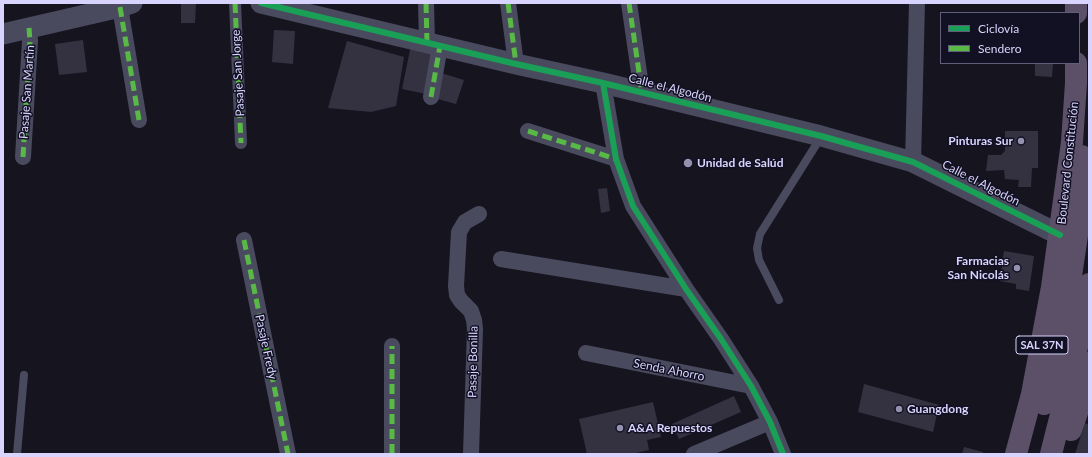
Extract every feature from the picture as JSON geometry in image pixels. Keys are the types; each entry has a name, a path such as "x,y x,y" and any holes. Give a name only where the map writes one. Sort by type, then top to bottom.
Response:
{"highway":[{"name":"Boulevard Constitución","path":"1019,448 1041,350 1060,235 1072,142 1076,73"},
{"name":"Boulevard Constitución","path":"1019,448 1048,391 1065,316 1080,215 1083,171 1076,73"},
{"name":"SAL 37N","path":"1051,454 1074,363 1089,284"},
{"path":"1064,454 1082,398 1089,363"}],"street":[{"name":"Pasaje San Jorge","path":"235,3 241,143"},
{"name":"Calle el Algodón","path":"261,3 821,136 913,162 1060,235"},
{"path":"426,3 433,44 431,97"},
{"path":"508,3 516,64"},
{"path":"629,3 642,93"},
{"path":"913,162 917,3"},
{"path":"3,34 128,4 139,120"},
{"name":"Pasaje San Martín","path":"23,157 30,41 29,28"},
{"path":"603,83 616,159 633,206 751,386 770,422 783,454"},
{"path":"528,131 616,159"},
{"name":"Pasaje Bonilla","path":"471,454 475,329 471,311 457,295 456,286 459,232 465,222 479,214"},
{"name":"Pasaje Fredy","path":"244,240 288,454"},
{"path":"501,259 686,288"},
{"path":"392,346 392,454"},
{"name":"Senda Ahorro","path":"586,353 751,386"},
{"path":"694,454 770,422"}],"lane":[{"path":"779,300 759,260 757,248 760,234 821,136"},
{"path":"17,454 24,375"}],"building":[{"path":"181,3 196,3 195,23 181,23"},
{"path":"274,30 295,31 293,64 272,62"},
{"path":"83,40 87,72 59,75 55,44"},
{"path":"347,41 404,57 396,106 371,112 328,108"},
{"path":"411,45 435,49 426,94 402,89"},
{"path":"1035,64 1053,64 1052,77 1035,76"},
{"path":"441,73 464,80 456,104 434,98"},
{"path":"1005,131 1038,131 1038,168 1032,168 1031,187 1018,187 1019,180 1005,179 1004,170 986,171 988,155 1001,155 1005,151"},
{"path":"607,188 610,211 601,213 598,189"},
{"name":"Farmacias San Nicolás","path":"1004,251 1034,256 1029,291 1016,289 1016,284 1000,281"},
{"name":"Guangdong","path":"864,384 939,405 933,432 858,412"},
{"path":"734,396 741,412 679,439 672,424"},
{"name":"A&A Repuestos","path":"653,402 661,437 647,440 649,450 632,454 587,454 579,419"},
{"path":"1085,423 1089,425 1089,454 1075,454"},
{"path":"964,447 983,452 983,454 962,454"}],"marked path":[{"path":"235,3 241,143"},
{"path":"426,3 427,43"},
{"path":"508,3 516,64"},
{"path":"629,3 642,93"},
{"path":"120,7 139,120"},
{"path":"23,157 30,41 29,28"},
{"path":"431,97 440,46"},
{"path":"528,131 616,159"},
{"path":"244,240 288,454"},
{"path":"392,346 392,454"}],"cycle path":[{"path":"261,3 821,136 913,162 1060,235"},
{"path":"603,83 616,159 633,206 751,386 770,422 783,454"}],"place":[{"name":"Pinturas Sur","path":"1021,141"},
{"name":"Unidad de Salúd","path":"688,163"},
{"name":"Farmacias San Nicolás","path":"1017,268"},
{"name":"Guangdong","path":"899,409"},
{"name":"A&A Repuestos","path":"620,428"}]}
